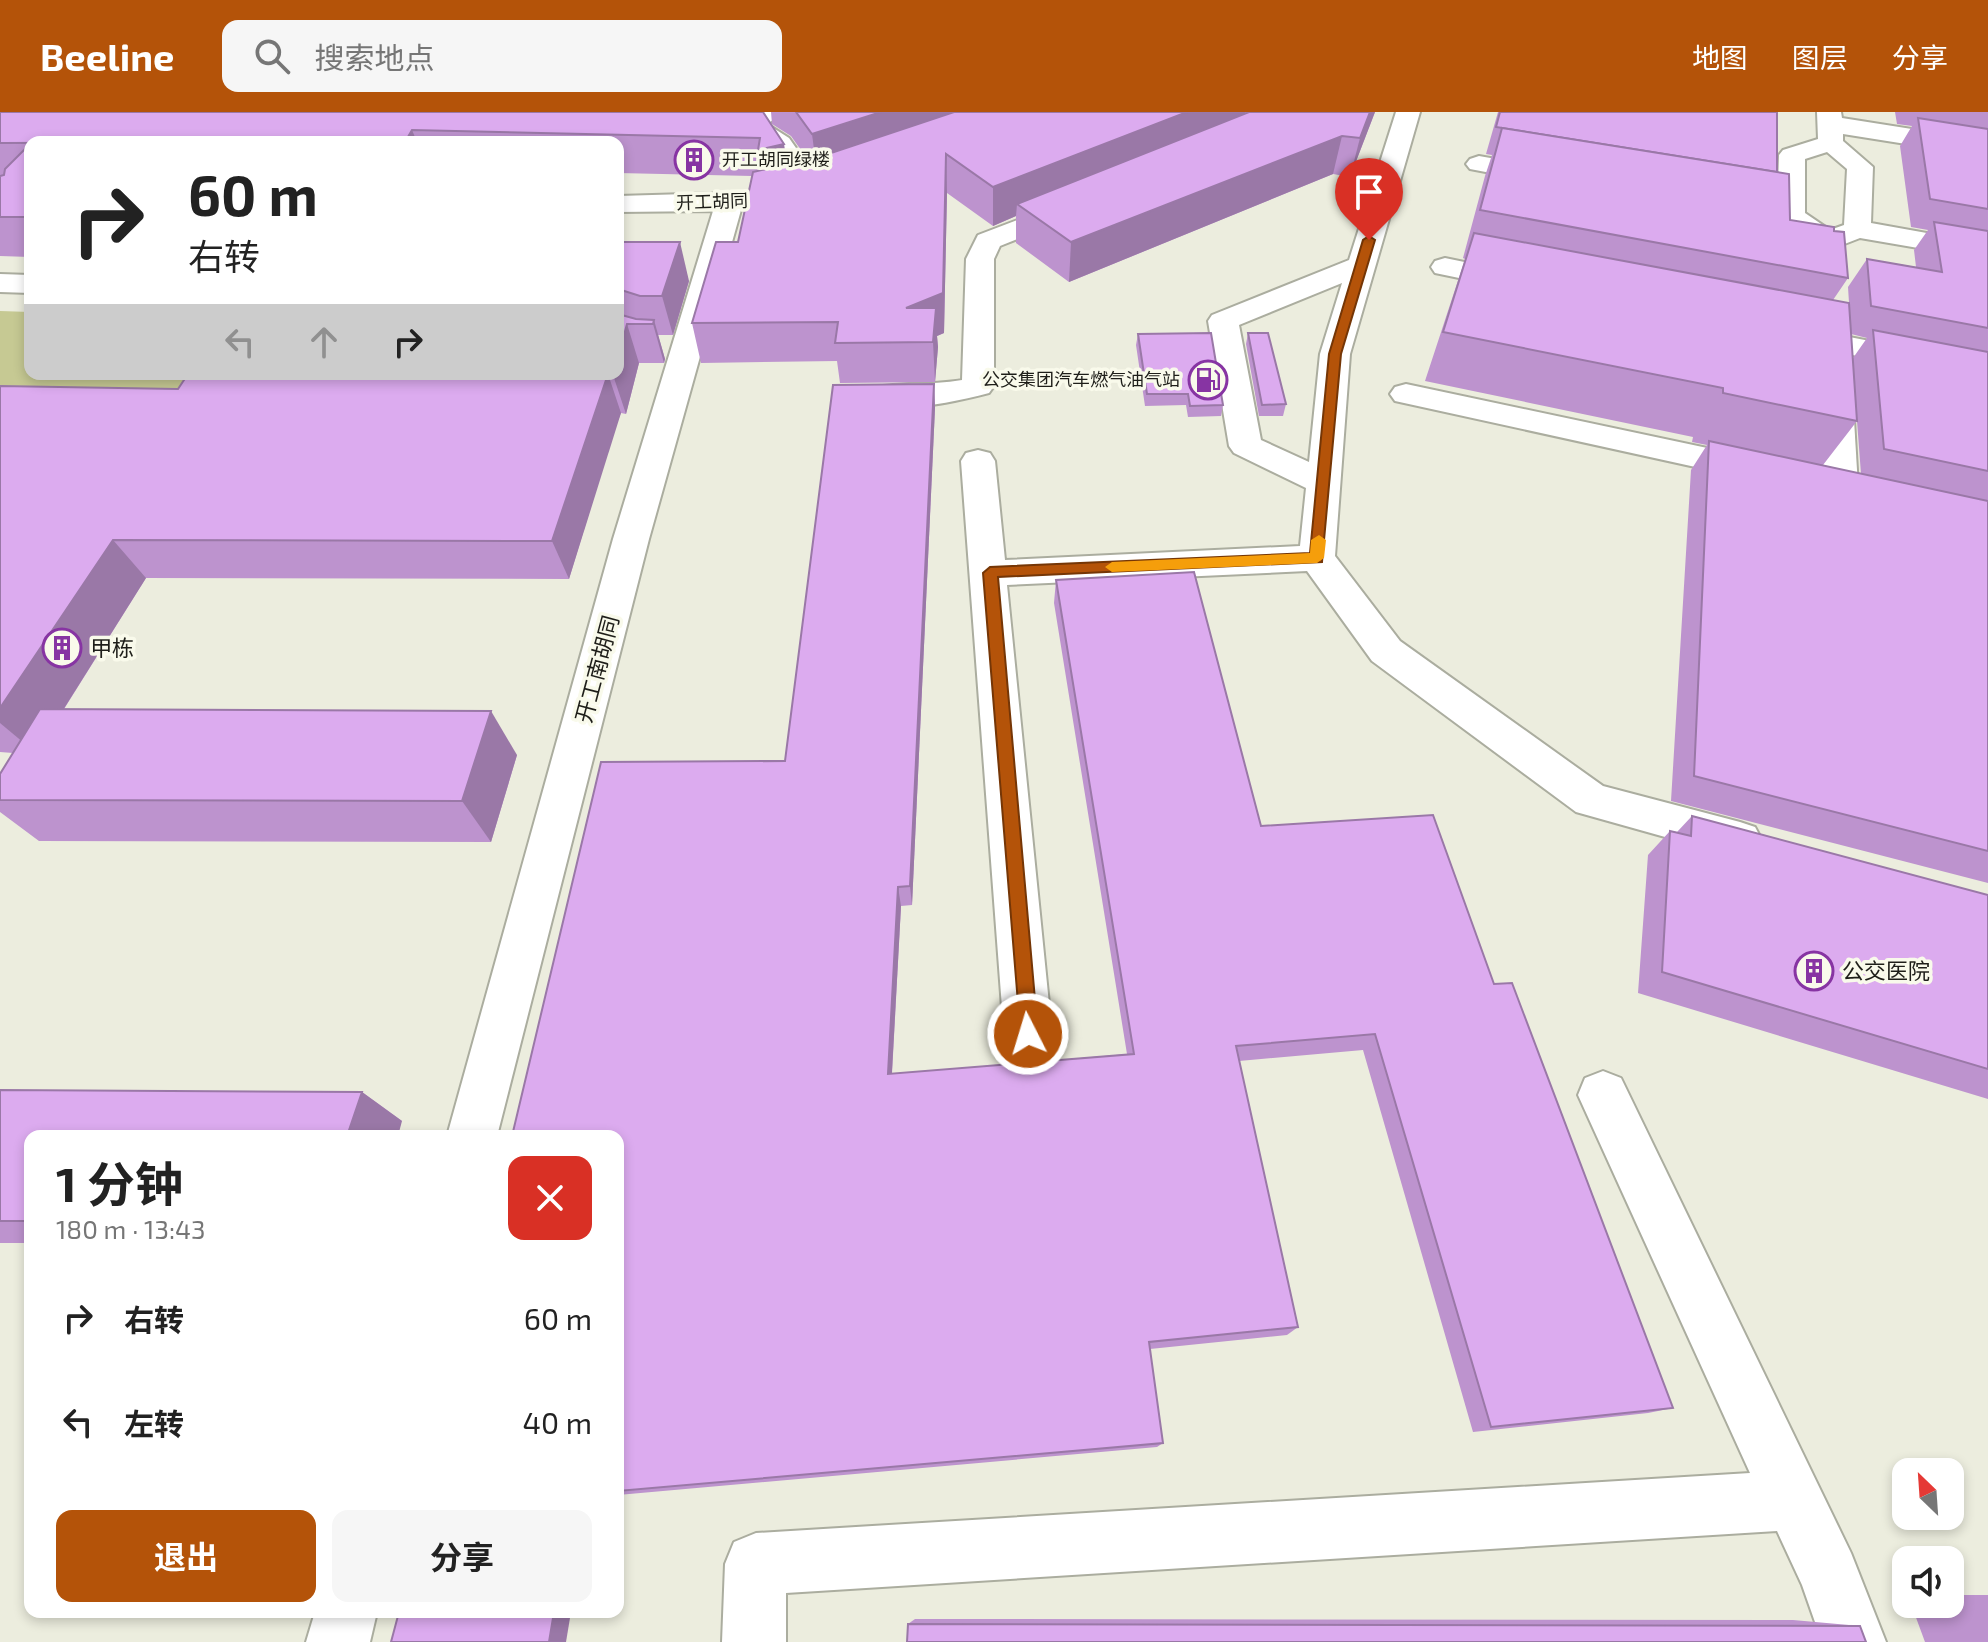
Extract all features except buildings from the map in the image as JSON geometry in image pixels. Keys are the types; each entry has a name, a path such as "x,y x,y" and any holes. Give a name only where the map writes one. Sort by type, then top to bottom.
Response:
{"street":[{"name":"开工胡同","path":"624,204 729,203 781,197 822,184 780,143 749,124 773,112"},
{"path":"1408,112 1335,354 1317,558 1386,651 1591,800 1774,849"},
{"path":"1830,126 1860,167 1857,229"},
{"path":"1791,216 1792,155 1830,126 1988,149"},
{"path":"1479,164 1573,180"},
{"path":"851,396 935,395 978,386 980,259 988,241 1102,195"},
{"name":"开工南胡同","path":"474,1130 631,539 674,347 729,203"},
{"path":"1760,211 1791,216 1828,241"},
{"path":"1828,241 1857,229 1988,252"},
{"path":"1406,394 1829,485 1832,318 1828,241"},
{"path":"1324,483 1246,446 1223,321 1362,265"},
{"path":"1445,267 1538,285"},
{"path":"0,283 24,284"},
{"path":"1771,330 1832,318 1988,373"},
{"path":"978,461 1028,1034"},
{"path":"990,573 1317,558"},
{"path":"1603,1095 1829,1575 1854,1642"},
{"path":"754,1642 756,1564 1793,1500"},
{"path":"338,1642 344,1618"}],"green space":[{"path":"0,311 24,312 24,380 186,380 165,411 0,409"}],"slow traffic":[{"path":"1112,567 1317,558 1319,540"}],"place":[{"name":"开工胡同绿楼","path":"694,160"},
{"name":"公交集团汽车燃气油气站","path":"1208,380"},
{"name":"甲栋","path":"62,648"},
{"name":"公交医院","path":"1814,971"}],"route":[{"path":"1028,1034 990,573 1317,558 1335,354 1369,240"}]}
